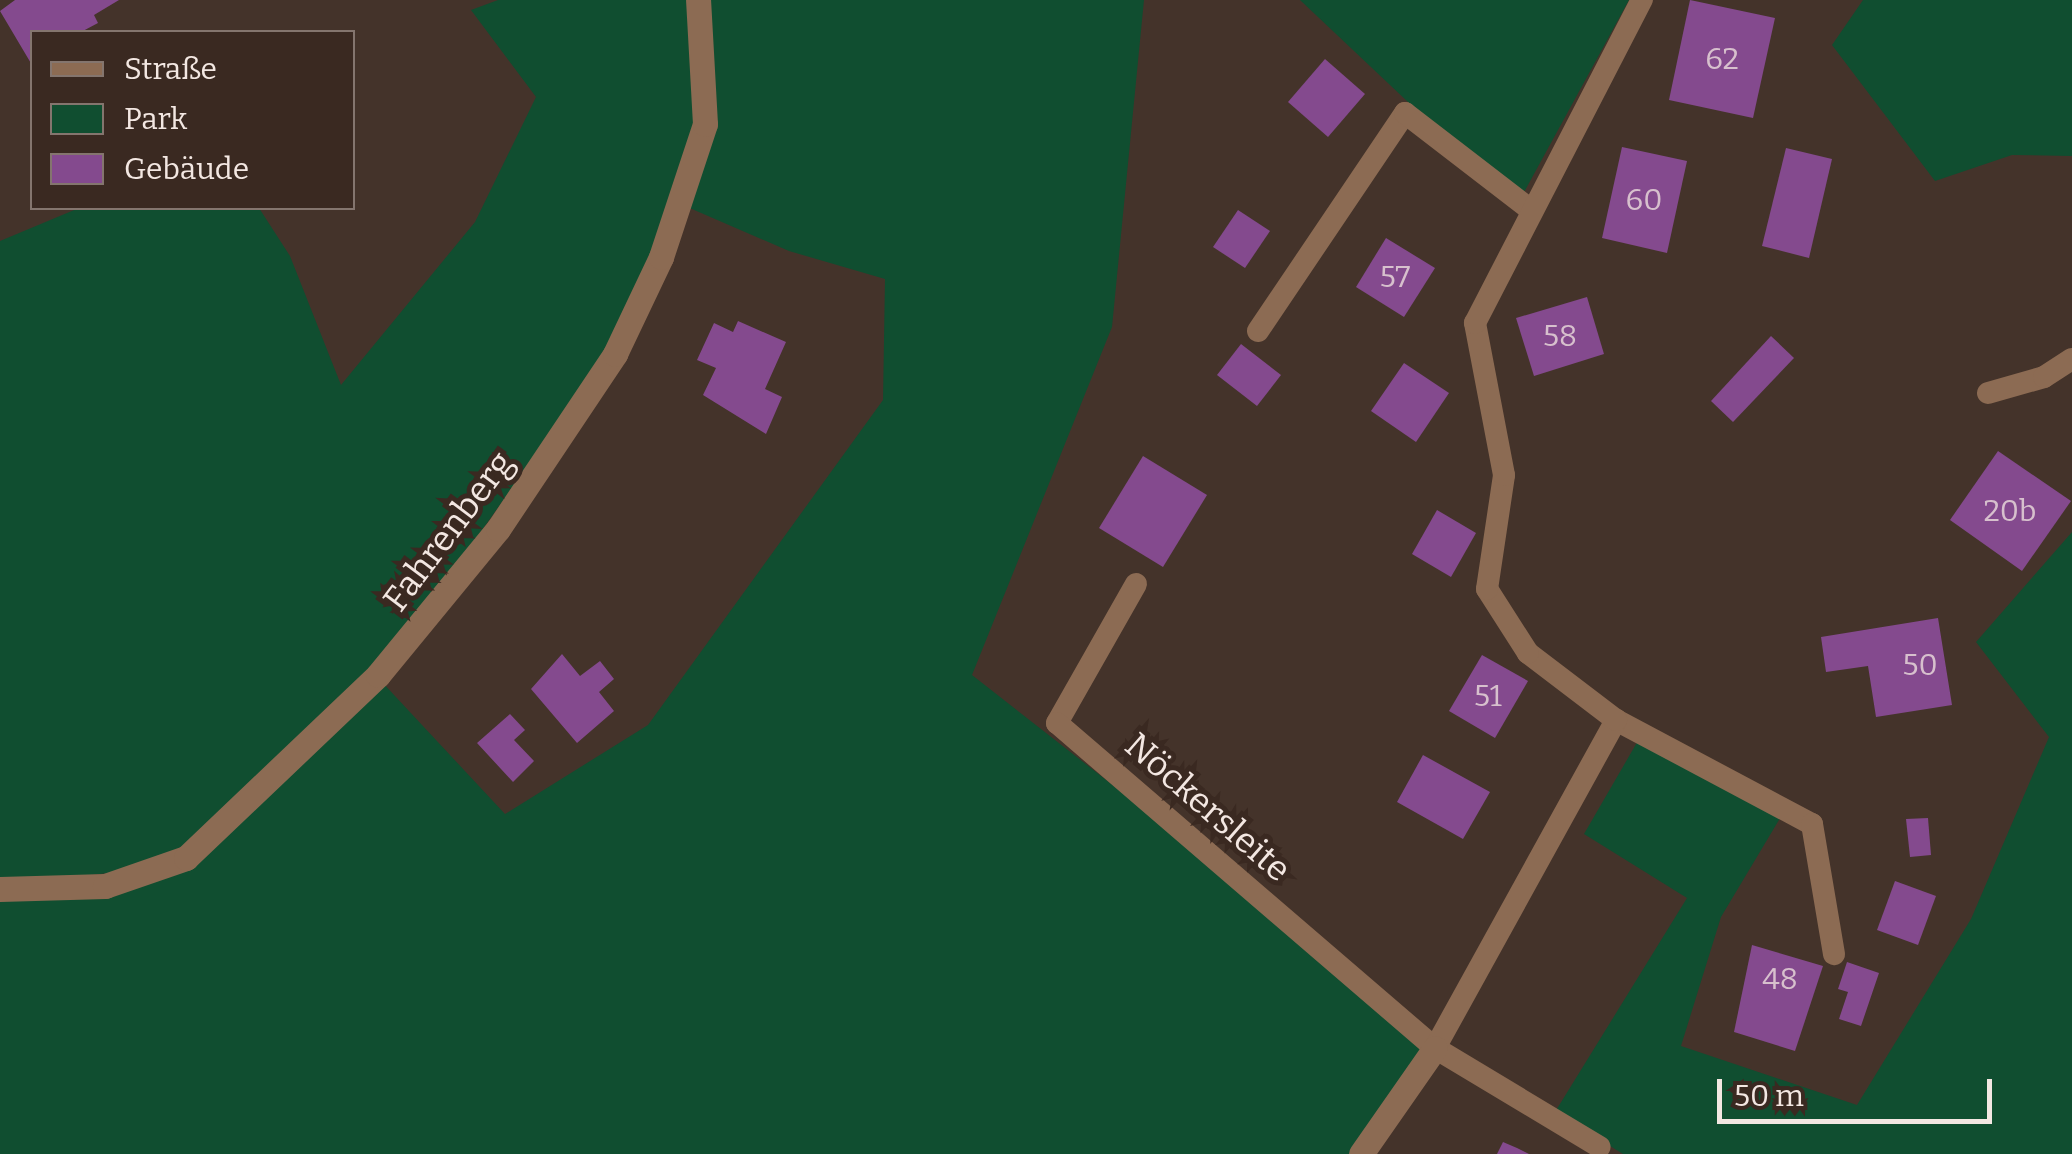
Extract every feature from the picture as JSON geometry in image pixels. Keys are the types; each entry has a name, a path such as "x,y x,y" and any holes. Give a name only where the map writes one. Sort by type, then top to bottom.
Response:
{"street":[{"name":"Fahrenberg","path":"0,890 105,886 186,858 378,675 498,529 615,354 661,257 705,124 698,0"},
{"path":"1361,1154 1435,1048"}],"lane":[{"path":"1642,0 1475,322 1504,475 1488,589 1528,653 1616,720 1812,824 1834,954"},
{"path":"1258,330 1404,113 1531,210"},
{"path":"1988,393 2044,378 2072,358"},
{"name":"Nöckersleite","path":"1136,584 1057,723 1435,1048 1600,1147"},
{"path":"1435,1048 1616,720"}],"green space":[{"path":"498,0 692,0 694,150 609,351 414,626 163,867 0,885 0,241 74,210 260,210 290,256 341,385 475,222 536,97 471,10"},
{"path":"704,0 1144,0 1112,327 972,675 1432,1035 1349,1154 0,1154 0,896 146,881 381,681 505,814 648,725 883,400 885,279 789,251 685,206"},
{"path":"1300,0 1629,0 1517,205"},
{"path":"1863,0 2072,0 2072,156 2012,155 1935,181 1832,45"},
{"path":"2072,532 2072,1154 1623,1154 1555,1112 1687,898 1584,834 1639,739 1782,815 1721,917 1681,1046 1857,1105 1971,919 2049,737 1976,642"}],"building":[{"path":"15,0 119,0 94,15 98,23 85,30 30,30 30,62 0,11"},
{"path":"1690,0 1775,18 1753,118 1669,100"},
{"path":"1325,59 1365,94 1328,137 1288,102"},
{"path":"1622,147 1687,161 1667,253 1602,238"},
{"path":"1786,148 1832,159 1809,258 1762,246"},
{"path":"1238,210 1270,231 1245,268 1213,247"},
{"path":"1386,238 1435,268 1404,317 1356,287"},
{"path":"1587,297 1604,354 1534,376 1516,318"},
{"path":"738,321 786,342 765,389 782,397 766,434 703,395 716,368 697,360 714,323 733,332"},
{"path":"1771,336 1794,358 1733,422 1711,401"},
{"path":"1241,344 1281,375 1257,406 1217,375"},
{"path":"1404,363 1449,393 1416,442 1371,411"},
{"path":"1998,451 2071,501 2022,571 1950,520"},
{"path":"1143,456 1207,495 1163,567 1099,528"},
{"path":"1437,510 1476,533 1451,577 1412,554"},
{"path":"1938,618 1952,705 1876,717 1868,666 1826,672 1821,637"},
{"path":"562,654 580,676 600,661 614,679 599,692 614,711 577,743 531,689"},
{"path":"1482,655 1528,681 1495,738 1449,711"},
{"path":"510,714 525,730 514,740 534,761 513,782 477,743"},
{"path":"1423,755 1490,792 1463,839 1397,802"},
{"path":"1928,818 1931,855 1910,857 1906,819"},
{"path":"1895,881 1936,896 1918,945 1877,930"},
{"path":"1752,945 1823,966 1795,1051 1734,1032"},
{"path":"1847,962 1879,973 1861,1026 1839,1019 1848,992 1838,989"},
{"path":"1503,1142 1517,1148 1529,1154 1497,1154"}]}
